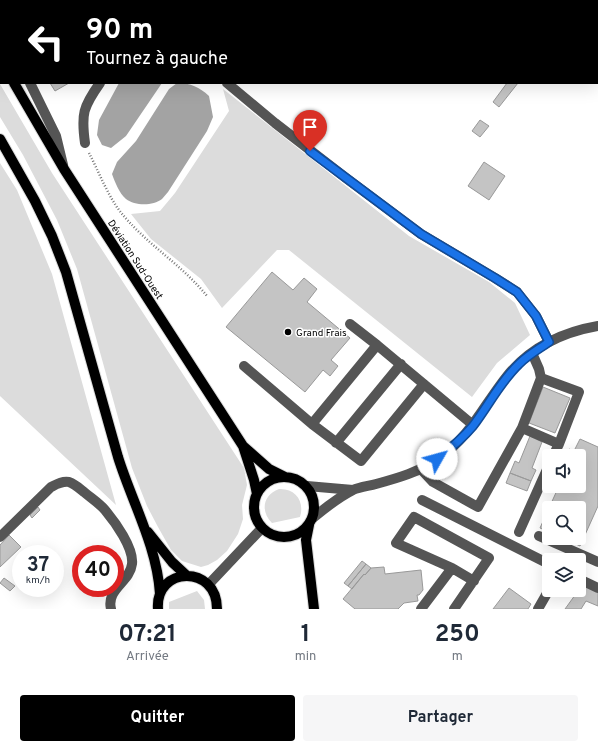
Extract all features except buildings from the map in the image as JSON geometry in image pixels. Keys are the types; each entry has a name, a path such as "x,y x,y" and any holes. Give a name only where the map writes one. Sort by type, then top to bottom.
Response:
{"main road":[{"name":"Déviation Sud-Ouest","path":"15,84 64,169 243,446"},
{"path":"0,139 35,201 52,236 66,272 118,457 126,482 145,527 159,577 160,594"},
{"path":"243,446 269,468 285,477"},
{"path":"243,446 257,494"},
{"path":"311,521 304,531 297,535 289,538 273,536 259,525 255,516 254,501 262,487 268,481 276,478 293,478 307,486 312,493 315,509 306,540 314,609"},
{"path":"145,527 172,562 187,576"},
{"path":"158,609 157,603 165,586 172,579 182,576 201,578 209,584 217,601 217,609"}],"street":[{"path":"30,84 56,136 64,169"},
{"path":"85,144 83,114 89,98 99,84"},
{"path":"228,84 275,123 421,234 517,292 536,316 549,342"},
{"path":"350,324 401,364 473,425"},
{"path":"311,521 326,507 353,490 401,477 421,469 450,449 473,425 507,377 519,363 549,342 566,334 598,326"},
{"path":"312,424 377,345"},
{"path":"421,469 433,482 478,507 522,428 541,378 532,353"},
{"path":"336,443 401,364"},
{"path":"244,366 312,424 361,461 424,384"},
{"path":"541,378 579,392 556,449"},
{"path":"522,428 558,444"},
{"path":"519,532 542,481"},
{"path":"0,537 51,487 58,483 66,482 73,484 105,510 120,531 131,553 132,564 130,573 115,590 111,598 111,609"},
{"path":"307,486 353,490"},
{"path":"422,500 542,560"},
{"path":"454,609 474,581 489,558 414,517 396,543 452,568 474,581"},
{"path":"209,584 262,528"},
{"path":"539,536 598,562"},
{"path":"421,609 452,568"},
{"path":"586,582 598,588"},
{"path":"538,609 545,597"}],"path":[{"path":"85,144 108,192 122,214 153,246 198,285 207,296"}],"shaded area":[{"path":"0,84 52,173 244,468 247,485 242,505 243,519 238,534 227,551 217,560 208,565 201,567 182,561 171,550 147,506 132,468 77,269 57,220 23,155 0,117"},
{"path":"118,84 161,84 126,136 111,148 102,145 97,135 99,120"},
{"path":"176,84 186,84 202,90 209,96 213,117 207,131 162,199 149,204 134,203 126,199 121,194 112,174 117,162 136,141 169,89"},
{"path":"223,89 409,236 489,282 515,303 530,335 497,363 472,397 289,250 277,250 222,308 201,279 151,239 131,214 160,211 175,193 229,111"},
{"path":"0,163 17,190 52,274 116,505 0,396"},
{"path":"279,489 285,489 294,493 300,501 300,517 272,523 268,518 265,504 269,495"},
{"path":"197,591 204,600 205,609 169,609 169,602"}],"place":[{"name":"Grand Frais","path":"288,332"}],"route":[{"path":"310,151 421,234 517,292 536,316 549,342 519,363 463,437 437,459"}]}
